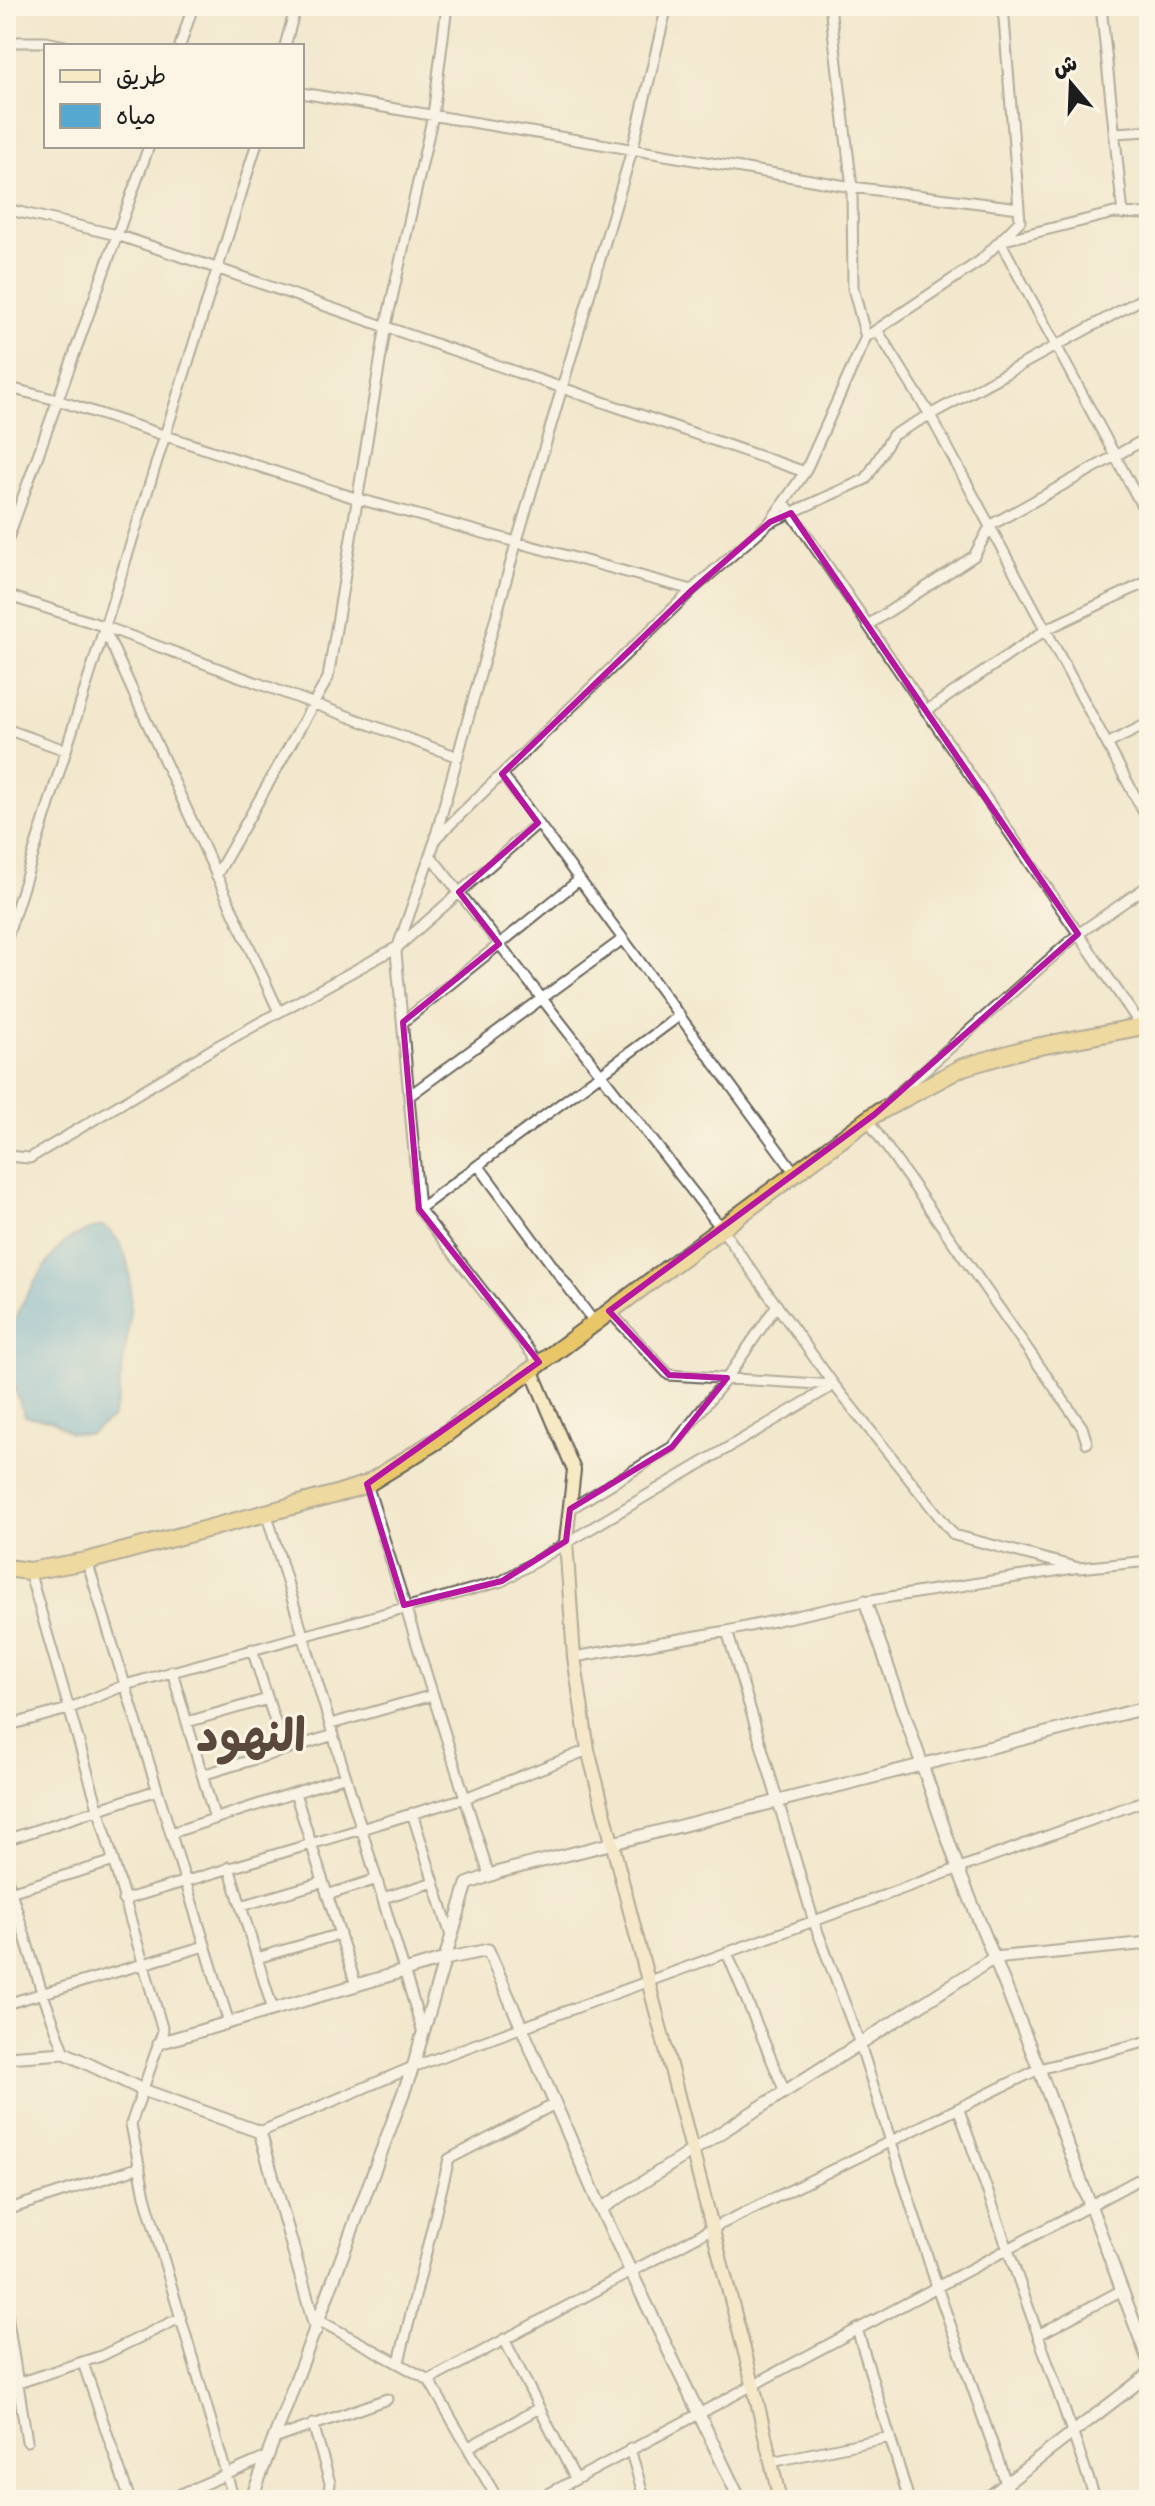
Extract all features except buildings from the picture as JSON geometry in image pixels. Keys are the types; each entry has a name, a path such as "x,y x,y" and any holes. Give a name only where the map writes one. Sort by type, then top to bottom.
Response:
{"highway":[{"path":"6,1568 29,1571 87,1561 367,1484 436,1441 871,1117 963,1067 1025,1049 1145,1026"}],"main road":[{"path":"535,1366 574,1470 566,1541 574,1657 588,1750 753,2384 780,2500"}],"street":[{"path":"181,44 193,6"},
{"path":"286,44 296,6"},
{"path":"216,876 328,678 355,498 386,325 433,115 447,6"},
{"path":"535,1366 419,1209 399,946 436,838 561,385 633,147 667,6"},
{"path":"830,6 852,187 853,288 866,337"},
{"path":"436,838 692,590 770,522 805,472 866,337 980,261 1020,221 1003,6"},
{"path":"1101,6 1123,214"},
{"path":"6,42 56,44"},
{"path":"304,93 633,147 852,187 1019,208"},
{"path":"1114,133 1149,131"},
{"path":"6,544 148,148"},
{"path":"6,941 255,148"},
{"path":"6,209 117,235 561,385 805,472"},
{"path":"1000,241 1123,214 1149,214"},
{"path":"1000,241 1149,519"},
{"path":"770,522 866,479 893,435 1056,343 1149,295"},
{"path":"877,330 929,413 991,525 1149,822"},
{"path":"6,387 57,400 355,498 692,590"},
{"path":"868,625 974,556 991,525 1149,437"},
{"path":"784,502 1078,934 1145,1026"},
{"path":"926,711 1047,629 1149,581"},
{"path":"6,595 103,626 458,757"},
{"path":"103,626 279,1012"},
{"path":"1107,744 1149,723"},
{"path":"6,729 65,750"},
{"path":"502,774 795,1173"},
{"path":"6,1156 30,1158 279,1012 399,946 538,823"},
{"path":"430,855 721,1228 834,1385 954,1535 1079,1568"},
{"path":"403,1022 579,880"},
{"path":"1087,1443 1082,1427 871,1117 1078,934 1149,885"},
{"path":"409,1096 623,939"},
{"path":"419,1209 679,1016"},
{"path":"478,1165 594,1322"},
{"path":"570,1509 672,1447 727,1378 777,1305"},
{"path":"609,1311 669,1375 834,1385"},
{"path":"6,1726 68,1709 125,1685 172,1671 404,1605 502,1581 834,1385"},
{"path":"367,1484 489,1875"},
{"path":"266,1512 423,2033"},
{"path":"87,1561 229,2023"},
{"path":"574,1657 727,1631 865,1601 1079,1568 1149,1561"},
{"path":"29,1571 111,1862 163,2031 131,2124 180,2318 234,2500"},
{"path":"865,1601 959,1871 1039,2069 1149,2362"},
{"path":"727,1631 814,1922 860,2044 937,2287 1012,2500"},
{"path":"252,1649 284,1750"},
{"path":"172,1671 215,1819"},
{"path":"202,1775 284,1750 433,1695"},
{"path":"187,1722 268,1699"},
{"path":"251,2500 413,2067 467,1884 489,1875 1149,1707"},
{"path":"123,1900 465,1798 588,1750"},
{"path":"171,1833 346,1776"},
{"path":"6,1840 157,1790"},
{"path":"295,1793 356,1985"},
{"path":"6,2057 65,2053 143,2090 260,2132 413,2067 959,1871 1149,1799"},
{"path":"412,1813 451,1936"},
{"path":"8,1893 111,1862"},
{"path":"229,1867 273,2010"},
{"path":"6,1875 8,1893 65,2053"},
{"path":"327,1895 377,1879"},
{"path":"241,1906 323,1882"},
{"path":"383,1898 434,1882"},
{"path":"257,1958 340,1934"},
{"path":"601,2209 994,1958 1149,1943"},
{"path":"6,2004 205,1946"},
{"path":"159,2043 445,1959 488,1950 601,2209 740,2500"},
{"path":"727,1953 785,2092"},
{"path":"429,2380 711,2229 891,2144 1039,2069 1149,2041"},
{"path":"399,2362 449,2159 555,2104"},
{"path":"959,2110 1096,2500"},
{"path":"260,2132 318,2326 399,2362 429,2380 498,2500"},
{"path":"6,2210 140,2167"},
{"path":"537,2500 1149,2174"},
{"path":"1040,2334 1122,2290"},
{"path":"6,2308 27,2441"},
{"path":"18,2383 83,2363 180,2318"},
{"path":"857,2329 909,2500"},
{"path":"504,2339 575,2478"},
{"path":"83,2363 130,2500"},
{"path":"985,2500 1149,2374"},
{"path":"274,2439 387,2399"},
{"path":"469,2447 539,2408"},
{"path":"313,2424 330,2483 328,2500"},
{"path":"771,2462 890,2437"},
{"path":"630,2449 645,2500"},
{"path":"167,2500 267,2457"}],"highlighted area":[{"path":"791,513 1078,934 875,1114 609,1311 669,1375 727,1378 672,1447 570,1509 566,1541 502,1581 404,1605 367,1484 539,1362 419,1209 403,1022 499,944 459,892 538,823 502,774 692,590 770,522"}],"water":[{"path":"103,1226 118,1240 127,1259 130,1281 128,1332 118,1401 112,1418 89,1434 70,1433 53,1421 25,1416 12,1377 9,1344 18,1312 45,1266 71,1238"}],"district":[{"name":"النهود","path":"251,1735"}]}
